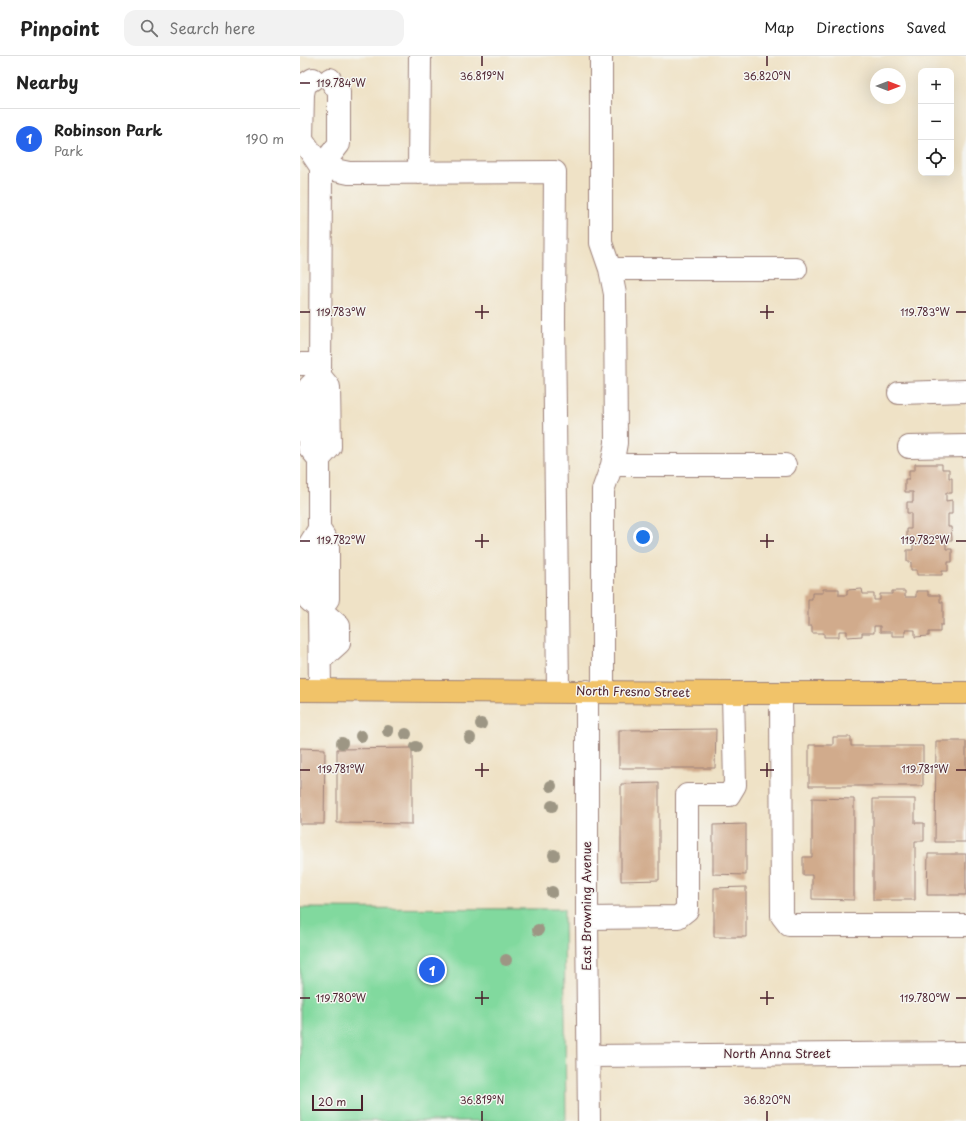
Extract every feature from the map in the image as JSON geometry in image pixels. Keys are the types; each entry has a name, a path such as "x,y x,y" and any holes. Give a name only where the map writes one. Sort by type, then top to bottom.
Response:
{"main road":[{"name":"North Fresno Street","path":"310,690 966,693"}],"street":[{"path":"419,173 420,56"},
{"name":"East Browning Avenue","path":"589,1121 586,918 603,490 612,465 616,443 615,294 610,268 601,243 601,56"},
{"path":"310,690 320,660 319,610 328,599 328,543 319,529 319,459 330,447 329,387 313,368 321,167 339,144 339,92 321,79 305,84 303,94 302,139 321,167"},
{"path":"300,161 349,173 555,172 554,322 558,691"},
{"path":"610,268 796,269"},
{"path":"899,393 966,391"},
{"path":"909,447 966,446"},
{"path":"612,465 785,465"},
{"path":"586,918 678,917 687,910 687,796 729,795 735,785 733,693"},
{"path":"781,693 782,916 789,925 966,925"},
{"name":"North Anna Street","path":"589,1056 966,1053"}],"green space":[{"path":"300,908 564,909 566,1121 300,1121"}],"building":[{"path":"915,464 942,464 942,469 949,469 949,478 952,478 952,493 946,493 946,501 952,500 952,514 948,514 948,527 951,527 952,540 946,540 946,549 952,549 952,562 948,562 948,571 942,571 942,575 917,575 917,570 911,570 911,562 907,562 907,550 913,550 913,539 907,539 907,529 911,529 911,513 907,513 907,502 913,502 913,492 905,492 905,479 909,479 909,470 915,470"},
{"path":"823,589 839,589 839,595 847,595 847,590 862,589 863,594 874,594 874,600 880,600 880,594 892,594 892,591 905,591 905,597 916,597 916,591 928,591 928,595 940,595 940,602 943,602 943,625 940,625 940,632 929,632 929,636 915,637 915,630 905,630 905,636 892,636 892,632 880,632 880,626 874,626 874,633 862,633 862,636 847,637 847,631 839,631 839,637 824,637 824,633 812,633 812,626 808,626 808,599 812,599 812,593 823,593"},
{"path":"716,729 715,768 619,768 619,730"},
{"path":"833,737 851,737 851,746 923,746 923,786 809,786 809,745 833,745"},
{"path":"936,741 966,741 966,842 935,842"},
{"path":"300,748 325,749 324,824 300,824"},
{"path":"412,748 412,824 337,823 337,749"},
{"path":"659,783 659,880 621,881 621,784"},
{"path":"812,798 854,799 854,900 812,899 812,875 803,875 803,857 812,857"},
{"path":"873,799 915,799 915,823 924,823 924,841 915,841 915,900 873,900"},
{"path":"746,824 746,875 713,874 713,825"},
{"path":"928,854 966,854 966,895 927,895"},
{"path":"746,887 746,937 714,937 714,888"}],"place":[{"name":"Robinson Park","path":"432,970"}]}
